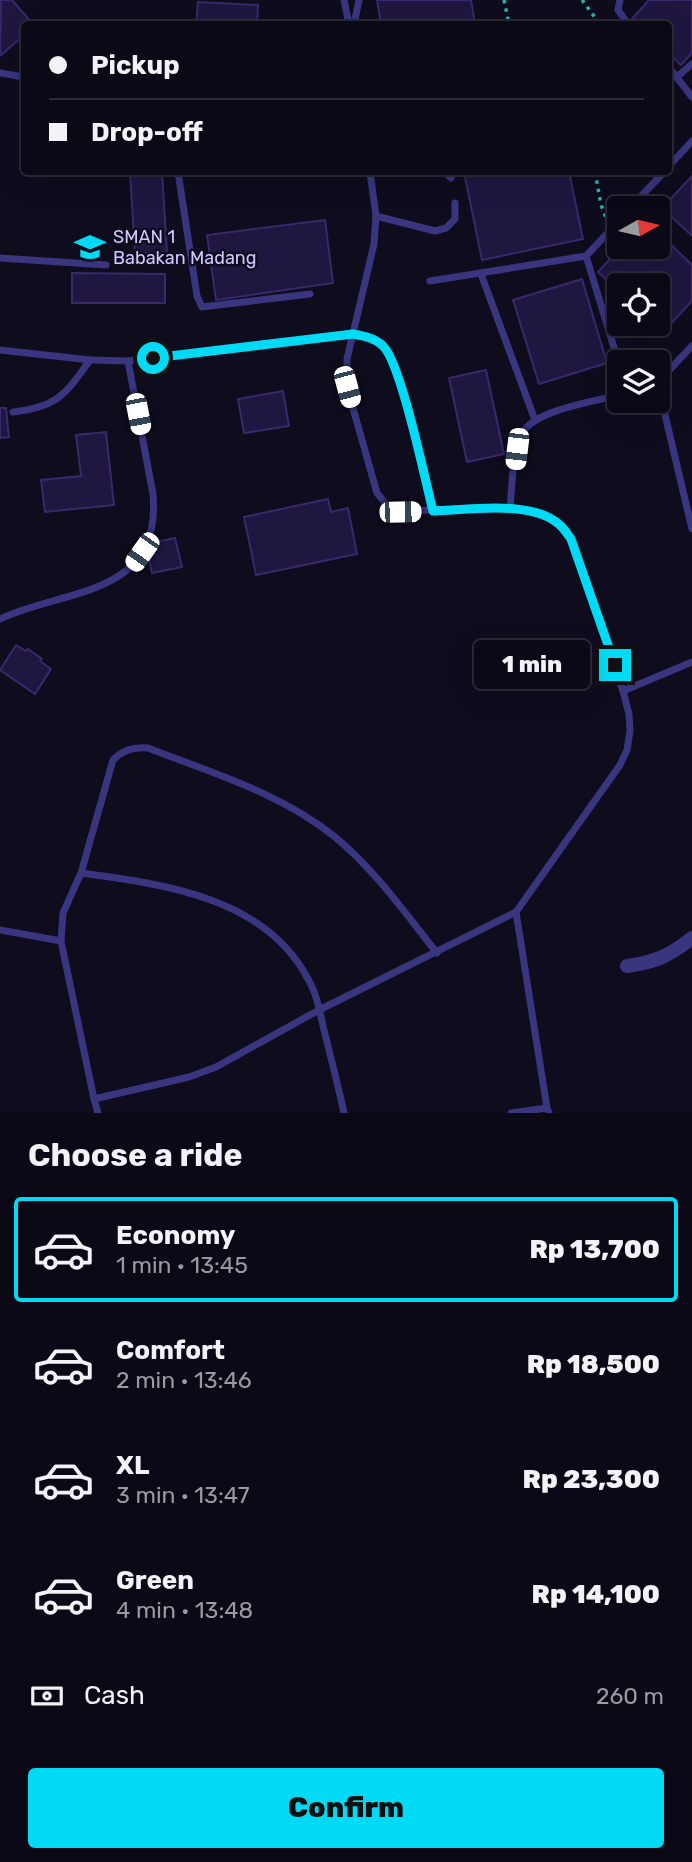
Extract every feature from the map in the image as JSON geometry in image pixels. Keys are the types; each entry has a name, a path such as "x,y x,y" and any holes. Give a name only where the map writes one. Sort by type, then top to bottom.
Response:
{"street":[{"path":"627,966 654,962 674,952 692,938"}],"lane":[{"path":"344,0 348,21"},
{"path":"355,21 359,0"},
{"path":"620,0 618,10 626,21"},
{"path":"678,76 692,64"},
{"path":"672,70 692,97"},
{"path":"0,73 21,76"},
{"path":"672,163 692,141"},
{"path":"178,175 197,296 202,307 310,294"},
{"path":"94,1099 204,1072 319,1010 516,912 620,765 627,750 629,714 623,691 571,539 561,526 533,511 510,509 400,512 390,509 377,493 347,387 347,359 370,268 376,216 370,175"},
{"path":"448,175 451,178"},
{"path":"641,196 661,175"},
{"path":"376,216 435,231 446,228 455,219 455,204"},
{"path":"430,281 586,256 607,233"},
{"path":"586,256 615,350"},
{"path":"0,258 106,265"},
{"path":"481,274 535,421"},
{"path":"0,350 90,360 128,361 353,334 372,338 391,356 433,511"},
{"path":"670,370 692,346"},
{"path":"13,412 33,410 58,400 90,360"},
{"path":"0,619 19,610 110,583 133,565 149,538 154,510 128,361"},
{"path":"510,509 517,449 523,431 535,421 572,407 607,398"},
{"path":"665,413 692,529"},
{"path":"623,691 692,662"},
{"path":"98,1113 61,942 64,913 81,873 113,760 130,749 148,748 265,793 314,822 335,837 376,878 437,953"},
{"path":"81,873 177,888 232,910 257,923 279,941 297,960 310,981 344,1113"},
{"path":"510,1113 548,1111 516,912"},
{"path":"0,930 61,942"}],"path":[{"path":"504,0 508,21"},
{"path":"582,0 598,21"},
{"path":"596,175 607,220"}],"building":[{"path":"1,0 12,0 30,21 21,21 21,38 0,56"},
{"path":"377,0 471,0 474,21 380,21"},
{"path":"649,0 692,0 692,53 681,65 672,57 672,21 632,19"},
{"path":"198,2 258,5 257,21 196,21"},
{"path":"130,175 162,175 167,252 135,254"},
{"path":"465,175 570,175 583,239 482,260"},
{"path":"692,176 692,236 670,215 670,199"},
{"path":"325,220 333,283 216,300 207,235"},
{"path":"670,244 692,265 692,301 670,324 670,273 607,273 607,281 598,272 610,259 670,259"},
{"path":"72,273 165,274 165,303 72,303"},
{"path":"582,279 607,363 539,384 513,300"},
{"path":"486,370 504,454 467,462 449,378"},
{"path":"283,391 289,426 244,433 238,399"},
{"path":"0,408 6,408 9,437 0,438"},
{"path":"106,432 114,505 45,512 41,480 81,476 76,435"},
{"path":"328,499 331,512 348,508 357,554 256,575 244,517"},
{"path":"175,538 182,567 152,573 146,544"},
{"path":"16,645 26,651 28,649 51,669 35,694 0,670"}],"place":[{"name":"SMAN 1 Babakan Madang","path":"90,247"}],"route":[{"path":"153,358 353,334 372,338 391,356 396,369 433,511 533,511 561,526 571,539 615,665"}]}
